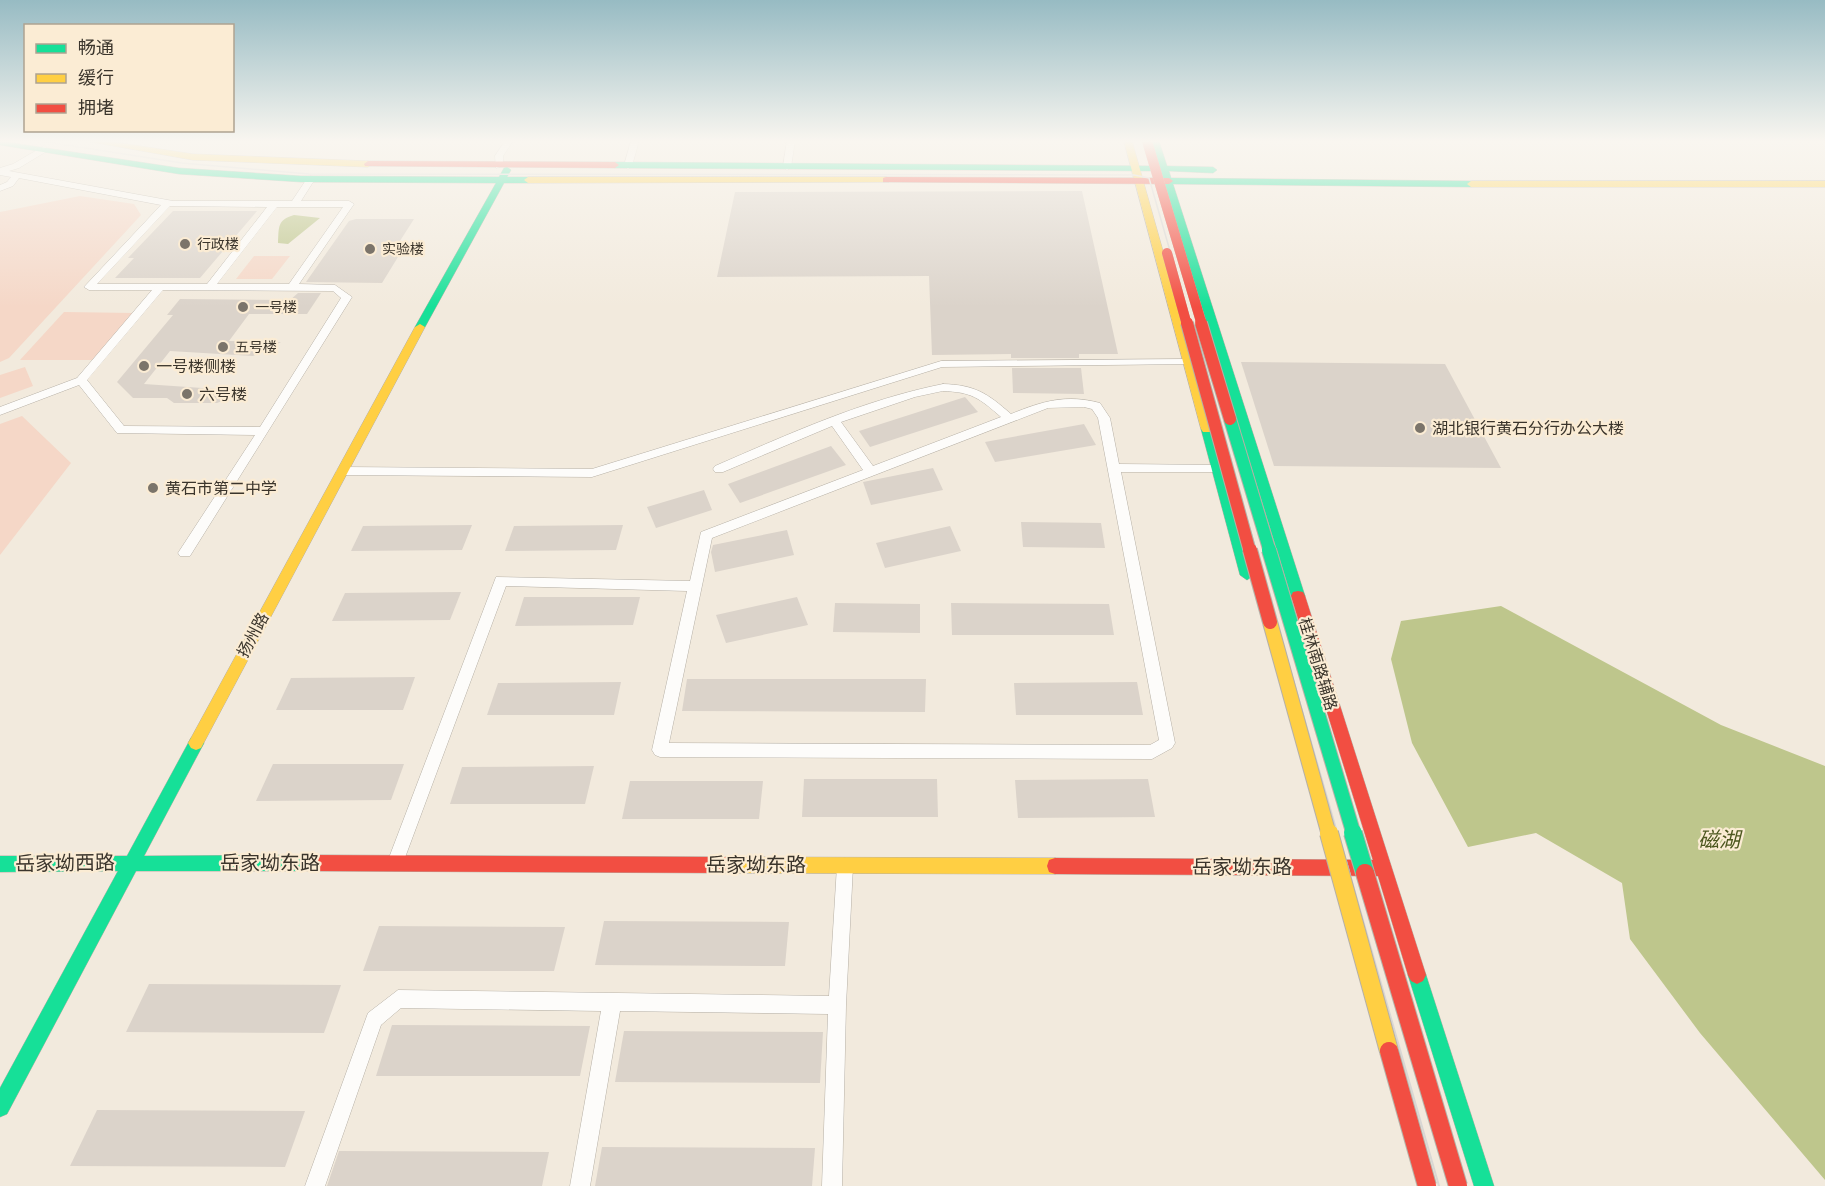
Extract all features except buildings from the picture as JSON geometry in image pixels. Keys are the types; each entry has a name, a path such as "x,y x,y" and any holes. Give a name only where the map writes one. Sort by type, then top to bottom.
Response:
{"main road":[{"name":"扬州路","path":"0,1107 490,196"},
{"path":"1145,196 1186,362 1330,868 1415,1186"},
{"path":"1150,196 1427,1186"},
{"path":"1163,196 1458,1186"},
{"name":"桂林南路辅路","path":"1171,196 1381,868 1484,1186"},
{"name":"岳家坳东路","path":"131,862 1381,868"},
{"name":"岳家坳西路","path":"0,864 131,862"}],"street":[{"path":"131,196 168,203 349,204 292,287"},
{"path":"295,204 300,196"},
{"path":"168,203 89,287 334,288 347,297 185,553"},
{"path":"210,287 274,204"},
{"path":"0,411 81,380 160,287"},
{"path":"342,471 592,473 941,364 1186,362"},
{"path":"81,380 122,430 263,431"},
{"path":"719,469 897,399 939,388 963,388 984,397 1010,419"},
{"path":"1084,403 1096,406 1104,418 1115,468 1167,743 1152,752 660,750 706,535 1047,404 1084,403"},
{"path":"835,422 871,472"},
{"path":"1115,468 1216,468"},
{"path":"395,863 501,581 695,586"},
{"path":"832,1186 837,1005 845,866"},
{"path":"315,1186 374,1019 398,999 837,1005"},
{"path":"580,1186 612,1002"}],"shaded area":[{"path":"82,196 134,204 141,215 9,358 0,362 0,212"},
{"path":"254,256 290,256 272,279 236,279"},
{"path":"64,312 135,313 94,360 20,360"},
{"path":"25,367 33,386 0,398 0,375"},
{"path":"22,416 71,463 0,555 0,424"}],"water":[{"path":"294,215 320,218 288,244 278,243 279,228 282,222"},
{"name":"磁湖","path":"1501,606 1721,725 1825,766 1825,1180 1700,1033 1630,939 1622,883 1536,833 1468,847 1412,743 1391,659 1401,621"}],"tram line":[{"path":"1154,196 1338,835"},
{"path":"1326,758 1349,835"},
{"path":"1338,833 1439,1186"},
{"path":"1349,833 1455,1186"}],"traffic: fast":[{"path":"420,327 492,196"},
{"path":"1172,196 1298,596"},
{"path":"1230,419 1365,873"},
{"path":"1207,429 1247,575"},
{"path":"0,1107 196,743"},
{"path":"0,864 315,863"},
{"path":"1417,975 1484,1186"}],"traffic: slow":[{"path":"1143,196 1207,429"},
{"path":"196,743 420,327"},
{"path":"1270,622 1389,1051"},
{"path":"725,865 1055,866"}],"traffic: jam":[{"path":"1164,196 1230,419"},
{"path":"1167,253 1270,622"},
{"path":"1298,596 1417,975"},
{"path":"315,863 725,865"},
{"path":"1055,866 1381,868"},
{"path":"1365,873 1458,1186"},
{"path":"1389,1051 1427,1186"}],"place":[{"name":"行政楼","path":"185,244"},
{"name":"实验楼","path":"370,249"},
{"name":"一号楼","path":"243,307"},
{"name":"五号楼","path":"223,347"},
{"name":"一号楼侧楼","path":"144,366"},
{"name":"六号楼","path":"187,394"},
{"name":"湖北银行黄石分行办公大楼","path":"1420,428"},
{"name":"黄石市第二中学","path":"153,488"}]}
